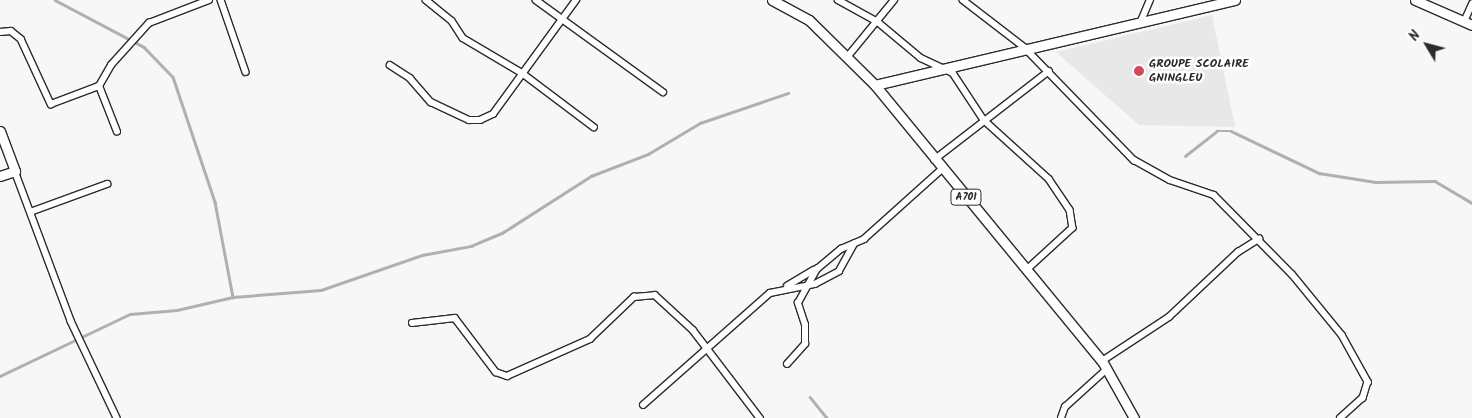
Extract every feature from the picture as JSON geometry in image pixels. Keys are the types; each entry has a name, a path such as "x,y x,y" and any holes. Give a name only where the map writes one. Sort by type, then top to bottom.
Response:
{"main road":[{"name":"A701","path":"772,0 808,20 849,55 876,85 934,160 1104,365 1134,418"},
{"path":"876,85 940,66 1235,0"},
{"path":"1415,0 1468,24"},
{"path":"0,131 15,171 0,176"}],"street":[{"path":"0,32 11,31 21,39 51,104 99,86 118,55 149,23 209,0"},
{"path":"221,0 246,72"},
{"path":"426,0 452,21 463,38 522,73 594,127"},
{"path":"536,0 663,92"},
{"path":"390,65 410,78 431,102 474,122 493,114 576,0"},
{"path":"838,0 878,22 921,58 940,66 962,83 984,120 1041,170 1070,210 1073,228 1027,270"},
{"path":"849,55 878,22 894,0"},
{"path":"963,0 1024,47 1134,160 1170,180 1214,195 1259,239 1314,298 1364,371 1367,391 1341,418"},
{"path":"1141,21 1150,0"},
{"path":"1468,24 1472,4"},
{"path":"934,160 1049,71"},
{"path":"99,86 117,132"},
{"path":"643,405 770,294 786,287 871,234 942,169"},
{"path":"15,171 33,211 71,321 117,418"},
{"path":"33,211 107,184"},
{"path":"1061,418 1075,397 1104,365 1169,318 1238,252 1259,239"},
{"path":"786,287 805,286 839,270 854,244"},
{"path":"787,364 805,344 805,325 798,303 805,286 816,269"},
{"path":"412,323 455,318 496,372 507,376 590,339 644,293 655,294 707,348 760,418"}],"shaded area":[{"path":"1212,15 1235,127 1139,125 1056,52"}],"waterway":[{"path":"55,0 144,47 173,77 215,202 233,297"},
{"path":"0,376 130,314 177,310 233,297 321,290 422,255 471,246 502,233 591,176 648,154 700,123 788,93"},
{"path":"1185,156 1217,131 1231,131 1319,173 1375,182 1435,181 1472,203"},
{"path":"810,397 827,418"}],"place":[{"name":"GROUPE SCOLAIRE GNINGLEU","path":"1139,71"}]}
